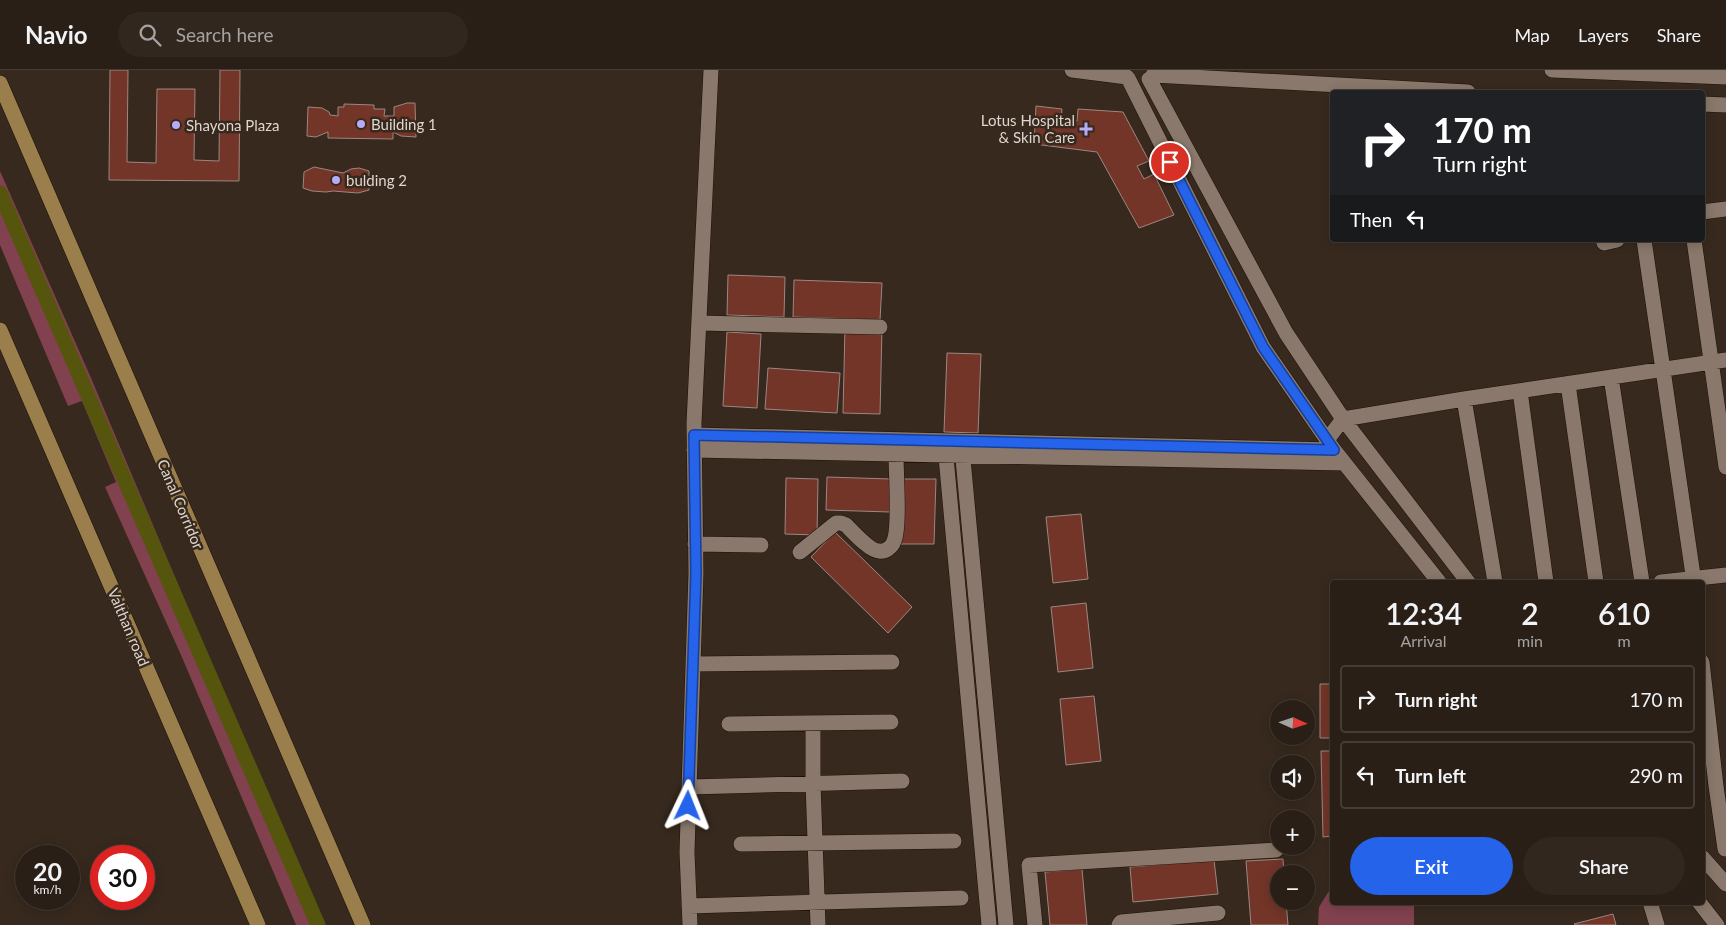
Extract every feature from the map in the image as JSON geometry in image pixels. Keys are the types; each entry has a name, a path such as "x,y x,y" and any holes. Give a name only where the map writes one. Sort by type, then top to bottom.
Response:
{"main road":[{"name":"Canal Corridor","path":"0,83 363,925"},
{"name":"Valthan road","path":"0,330 258,925"}],"street":[{"path":"690,925 687,852 693,664 694,443 711,70"},
{"path":"1072,70 1126,75 1141,82 1152,75 1431,90"},
{"path":"1552,70 1726,77"},
{"path":"1126,75 1263,347 1330,445 1438,580"},
{"path":"1152,75 1286,334 1343,419 1466,580"},
{"path":"1705,104 1726,105"},
{"path":"1705,212 1726,209"},
{"path":"1644,242 1694,580"},
{"path":"1694,242 1726,467"},
{"path":"699,323 880,327"},
{"path":"1343,419 1726,360"},
{"path":"1611,377 1642,580"},
{"path":"1568,384 1596,580"},
{"path":"1520,391 1546,580"},
{"path":"1464,399 1495,580"},
{"path":"1330,445 1343,419"},
{"path":"694,443 945,448 1344,463"},
{"path":"694,443 896,455 945,448"},
{"path":"962,449 1330,445"},
{"path":"945,448 989,925"},
{"path":"962,449 1006,925"},
{"path":"800,552 836,523 846,525 878,551 886,550 891,546 897,532 896,455"},
{"path":"695,544 761,545"},
{"path":"1699,580 1726,575"},
{"path":"693,664 892,662"},
{"path":"1705,691 1715,786 1725,849"},
{"path":"729,724 891,722"},
{"path":"813,723 818,925"},
{"path":"689,787 902,781"},
{"path":"741,844 954,841"},
{"path":"1035,925 1029,865 1270,850"},
{"path":"1705,860 1726,884"},
{"path":"689,906 961,898"},
{"path":"1701,905 1717,925"},
{"path":"1119,925 1121,922 1218,913"}],"shaded area":[{"path":"0,171 91,378 236,722 268,800 314,925 296,925 181,655 105,487 116,482 82,401 68,406 0,245"},
{"path":"1330,889 1330,905 1414,905 1414,925 1318,925 1319,907"}],"building":[{"name":"Shayona Plaza","path":"110,70 128,70 127,162 156,163 157,89 195,89 194,160 219,161 220,70 240,70 239,181 109,180"},
{"name":"Building 1","path":"415,103 416,137 401,136 393,132 393,139 328,138 328,132 316,137 307,136 308,107 322,108 329,112 330,115 338,116 338,107 344,107 344,104 374,105 374,109 385,109 384,116 394,116 394,107"},
{"path":"1036,106 1062,109 1061,120 1077,121 1078,109 1123,112 1149,161 1137,166 1144,179 1154,174 1174,215 1139,228 1097,152 1034,144"},
{"name":"bulding 2","path":"314,167 343,173 359,168 369,171 369,190 358,193 312,191 303,188 304,172"},
{"path":"728,275 785,277 784,317 727,315"},
{"path":"794,280 882,283 880,320 793,317"},
{"path":"845,327 882,328 880,414 843,413"},
{"path":"727,332 761,334 757,408 723,406"},
{"path":"947,353 981,354 978,433 944,432"},
{"path":"768,368 840,373 837,413 765,409"},
{"path":"827,477 891,479 890,512 826,510"},
{"path":"786,478 818,479 817,535 785,534"},
{"path":"901,479 936,479 934,544 900,544"},
{"path":"1081,514 1088,579 1053,583 1046,517"},
{"path":"835,532 912,607 888,633 811,557"},
{"path":"1086,603 1093,668 1058,672 1051,607"},
{"path":"1320,684 1330,684 1330,738 1320,738"},
{"path":"1094,696 1101,761 1066,765 1060,699"},
{"path":"1321,751 1330,751 1330,836 1323,837"},
{"path":"1283,859 1283,865 1270,865 1270,910 1287,910 1288,925 1251,925 1246,861"},
{"path":"1214,860 1218,894 1133,902 1130,867"},
{"path":"1082,869 1087,925 1050,925 1045,872"},
{"path":"1613,914 1616,925 1574,924"}],"waterway":[{"path":"0,193 318,925"}],"place":[{"name":"Building 1","path":"361,124"},
{"name":"Shayona Plaza","path":"176,125"},
{"name":"Lotus Hospital & Skin Care","path":"1086,129"},
{"name":"bulding 2","path":"336,180"}],"route":[{"path":"688,806 696,574 694,435 1334,450 1263,347 1170,162"}]}
